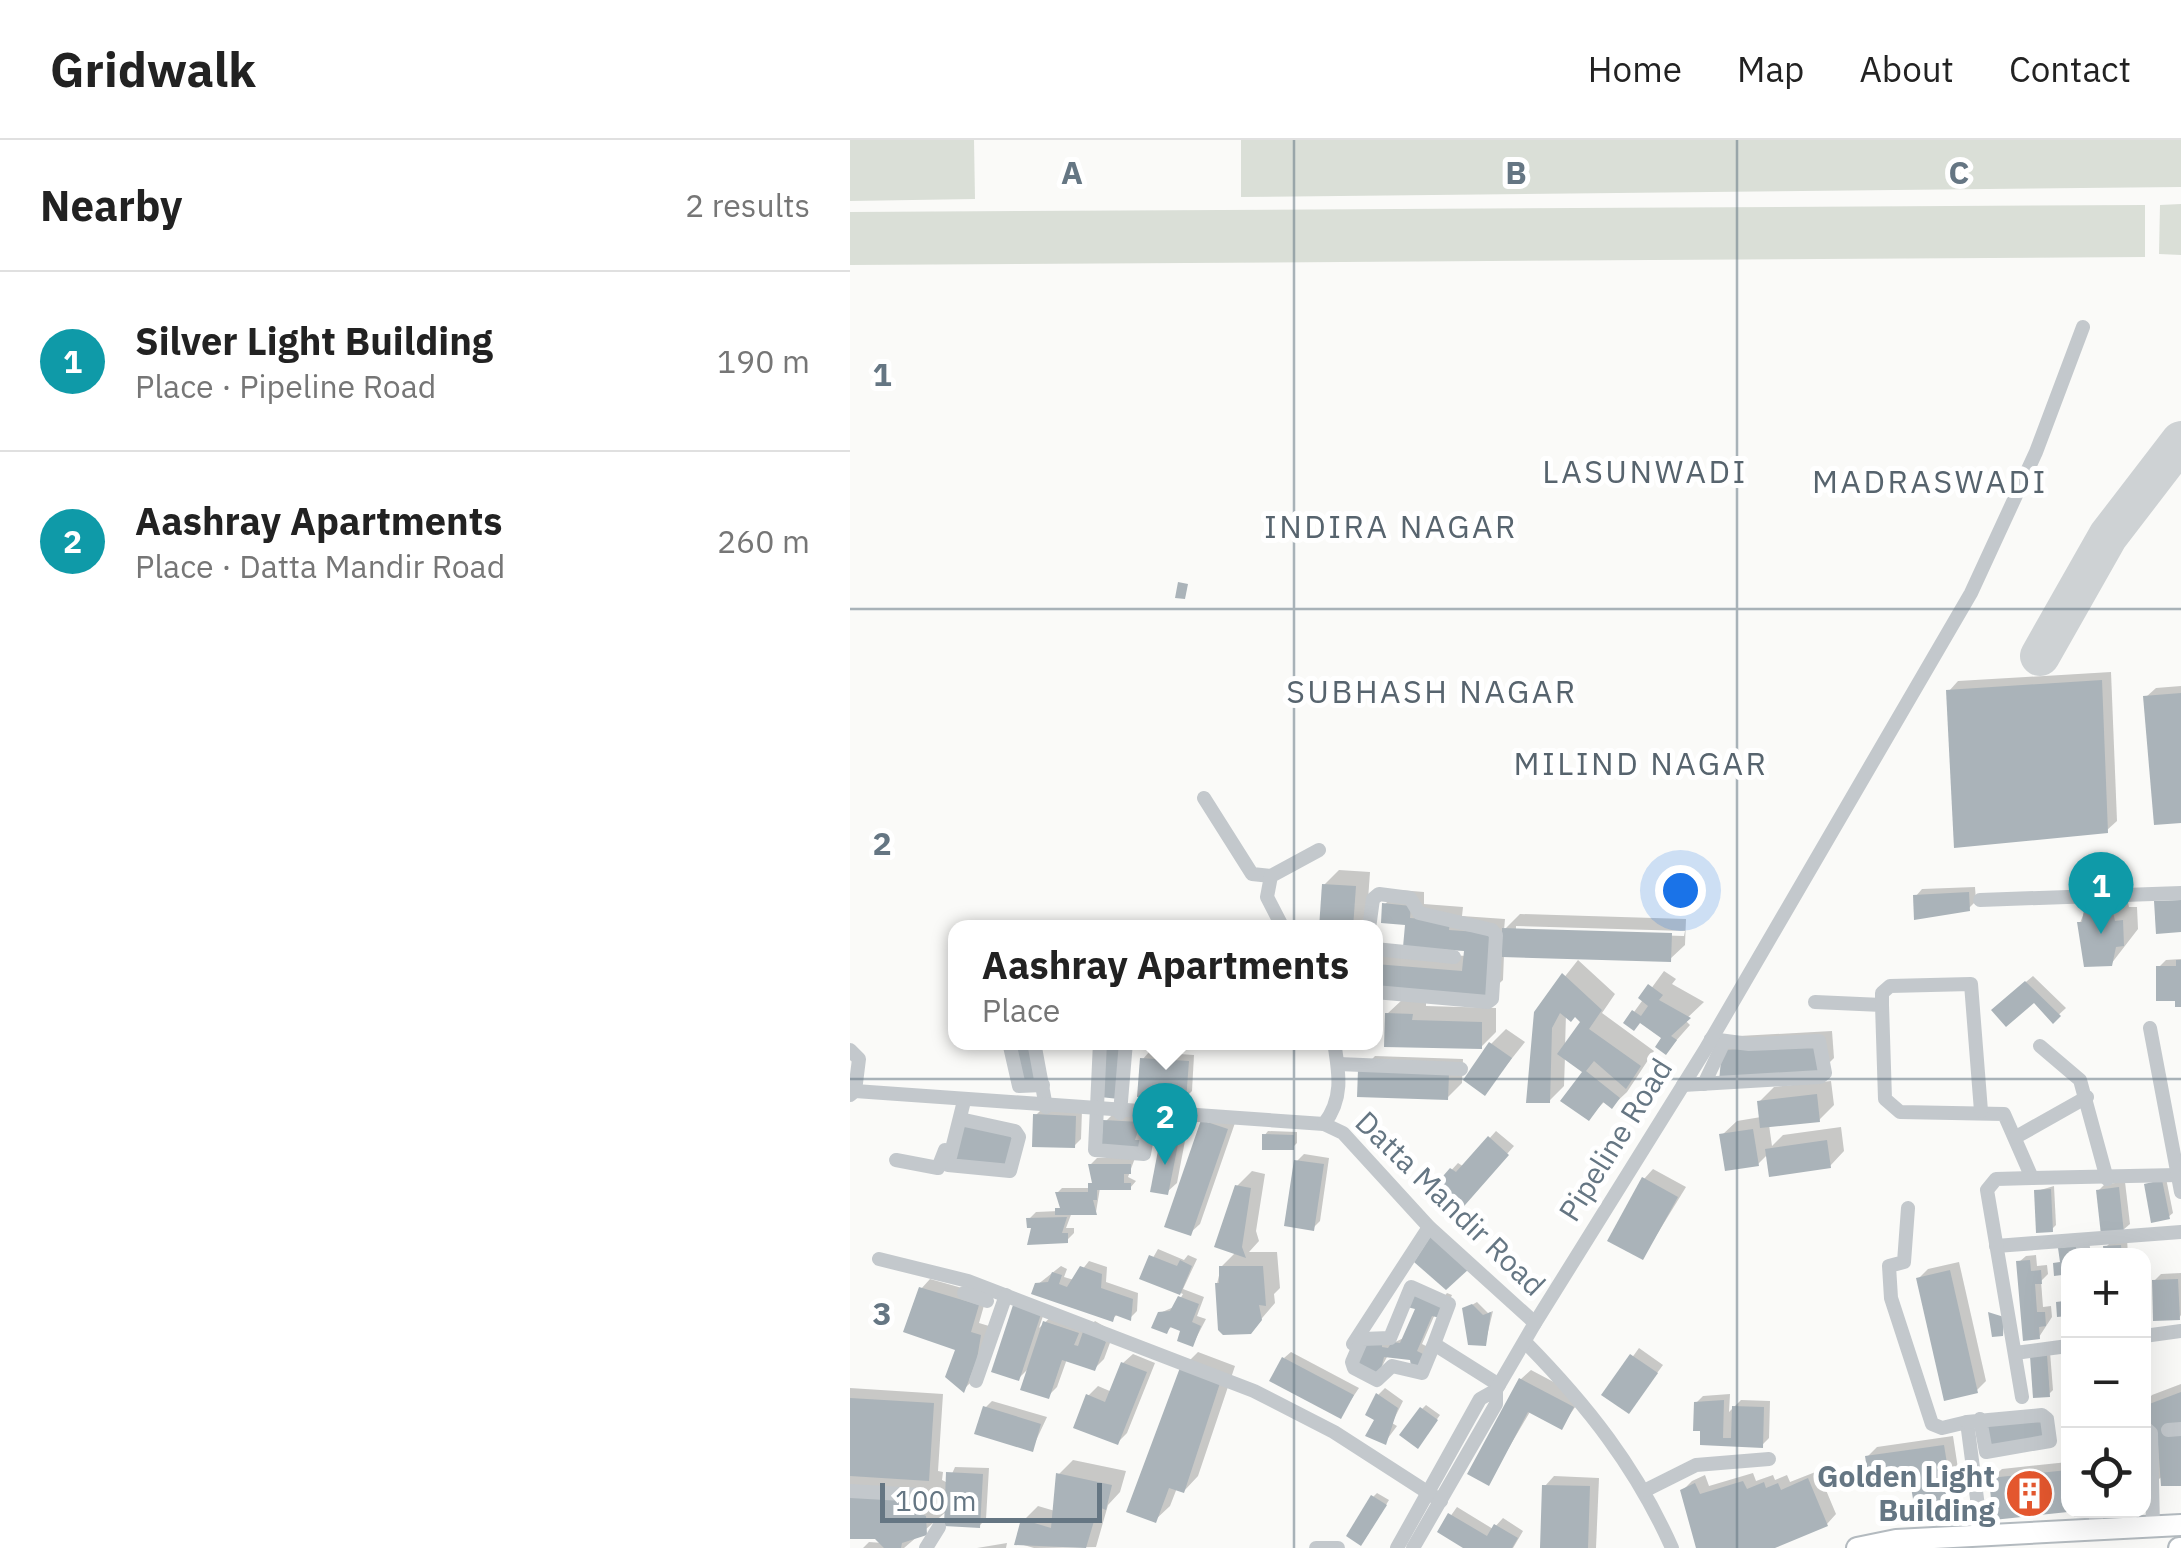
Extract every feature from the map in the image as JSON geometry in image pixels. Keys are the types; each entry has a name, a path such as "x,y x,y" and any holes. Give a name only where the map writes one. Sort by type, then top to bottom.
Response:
{"main road":[{"path":"1857,1548 1896,1540 1982,1536 2067,1541 2096,1521 2153,1527 2181,1525"}],"street":[{"name":"Pipeline Road","path":"1413,1548 1480,1399 1498,1388 1534,1323 1683,1085 1715,1046 1782,919 1971,594 2036,452 2082,327"},
{"path":"1204,798 1252,874 1271,876 1319,850"},
{"path":"1271,876 1267,897 1280,920"},
{"path":"1980,900 2181,892"},
{"path":"1370,920 1373,900 1378,894 1410,898 1419,913 1492,930 1496,936 1492,999 1488,1002 1383,993"},
{"path":"1383,951 1454,956"},
{"path":"1980,1111 1971,984 1890,986 1882,993 1884,1099 1900,1112 2004,1114 2032,1178"},
{"path":"1815,1002 1882,1005"},
{"path":"2150,1028 2178,1144 2181,1192"},
{"path":"1683,1085 1704,1084 1820,1078 1825,1073 1819,1041 1715,1046 1704,1084"},
{"path":"2040,1046 2072,1070 2086,1097 2107,1179"},
{"path":"850,1050 860,1058 852,1093"},
{"path":"1011,1050 1018,1086 1042,1085"},
{"path":"1035,1050 1046,1107"},
{"path":"1099,1050 1097,1152 1147,1152 1151,1114"},
{"path":"1120,1107 1125,1050"},
{"path":"1324,1124 1336,1110 1335,1050"},
{"path":"1338,1064 1461,1069"},
{"name":"Datta Mandir Road","path":"852,1093 1046,1107 1096,1105 1151,1114 1324,1124 1343,1133 1429,1227 1534,1323"},
{"path":"2016,1137 2086,1097"},
{"path":"960,1119 1014,1131 1019,1137 1010,1171 952,1169 948,1165 961,1101"},
{"path":"896,1160 938,1168 961,1101"},
{"path":"2022,1397 1988,1196 1990,1182 2178,1175"},
{"path":"1908,1208 1904,1262 1889,1266 1890,1298 1932,1424 1942,1428 1974,1420 2042,1415 2048,1420 2050,1441 1986,1452 1974,1420"},
{"path":"1343,1360 1429,1227"},
{"path":"1996,1246 2083,1248 2181,1232"},
{"path":"879,1259 952,1276 965,1290 1254,1391 1334,1432 1435,1497"},
{"path":"925,1287 931,1272"},
{"path":"947,1292 952,1276"},
{"path":"1411,1287 1449,1304 1434,1344 1422,1374 1392,1366 1377,1380 1354,1368 1352,1362 1362,1339 1390,1338 1411,1287"},
{"path":"976,1381 993,1297"},
{"path":"2151,1335 2181,1331"},
{"path":"1525,1342 1572,1389 1646,1490 1672,1548"},
{"path":"1434,1344 1498,1388"},
{"path":"2015,1353 2061,1347"},
{"path":"1974,1420 1982,1536"},
{"path":"2145,1428 2150,1433 2153,1527"},
{"path":"1646,1490 1696,1465 1768,1459"},
{"path":"850,1491 920,1496"},
{"name":"Pipeline Road","path":"1397,1548 1435,1497"},
{"path":"926,1548 939,1527"},
{"path":"1316,1548 1338,1548"}],"shaded area":[{"path":"850,140 974,140 975,199 850,201"},
{"path":"1241,140 2181,140 2181,187 1241,197"},
{"path":"2181,204 2181,255 2159,254 2160,205"},
{"path":"2145,205 2145,257 850,265 850,212"}],"building":[{"path":"1178,582 1188,584 1185,599 1175,598"},
{"path":"2102,680 2108,833 1954,848 1946,690"},
{"path":"2181,693 2181,823 2154,825 2143,696"},
{"path":"1322,884 1356,886 1354,920 1320,920"},
{"path":"1969,892 1970,911 1914,920 1913,895"},
{"path":"2181,900 2181,932 2156,934 2154,901"},
{"path":"1382,903 1411,906 1410,918 1450,921 1449,930 1491,933 1489,997 1383,989 1383,965 1462,971 1464,951 1403,947 1405,925 1381,920"},
{"path":"2111,903 2115,921 2123,920 2124,946 2116,947 2112,966 2084,967 2077,922 2082,922 2085,904"},
{"path":"1502,928 1672,933 1671,962 1502,957"},
{"path":"2176,960 2181,960 2181,1007 2175,1007 2175,1001 2156,1001 2156,966 2176,966"},
{"path":"1562,973 1602,1010 1589,1029 1641,1066 1626,1089 1594,1061 1586,1071 1620,1098 1612,1109 1603,1102 1589,1121 1560,1101 1582,1072 1557,1054 1580,1022 1575,1017 1571,1022 1560,1013 1552,1028 1550,1103 1526,1103 1534,1012"},
{"path":"2025,981 2061,1016 2053,1024 2034,1003 2006,1027 1991,1010"},
{"path":"1648,984 1663,995 1659,1000 1691,1018 1671,1036 1677,1040 1666,1055 1655,1047 1661,1038 1640,1023 1634,1031 1623,1023 1632,1010 1641,1016 1648,1006 1638,998"},
{"path":"1385,1013 1413,1014 1412,1020 1482,1022 1482,1049 1384,1047"},
{"path":"1489,1042 1512,1058 1485,1096 1463,1080"},
{"path":"1819,1045 1820,1075 1719,1081 1722,1050"},
{"path":"1013,1050 1033,1050 1040,1082 1021,1086"},
{"path":"1104,1050 1123,1050 1119,1099 1100,1097"},
{"path":"1140,1058 1189,1061 1186,1100 1137,1097"},
{"path":"1358,1070 1449,1073 1448,1100 1357,1097"},
{"path":"1817,1094 1820,1122 1760,1128 1757,1101"},
{"path":"1033,1114 1076,1116 1075,1148 1032,1147"},
{"path":"1103,1120 1141,1122 1135,1140 1140,1140 1139,1151 1101,1149"},
{"path":"1201,1120 1228,1129 1191,1236 1164,1227"},
{"path":"964,1121 1016,1135 1009,1167 952,1165"},
{"path":"1753,1129 1759,1166 1725,1171 1719,1134"},
{"path":"1262,1134 1294,1135 1294,1150 1262,1150"},
{"path":"1161,1135 1179,1139 1168,1195 1150,1192"},
{"path":"1488,1136 1509,1155 1458,1213 1431,1190 1450,1168 1456,1172"},
{"path":"1827,1140 1831,1168 1769,1177 1765,1149"},
{"path":"1294,1160 1324,1164 1314,1231 1284,1226"},
{"path":"1088,1164 1131,1164 1131,1174 1124,1174 1124,1183 1131,1183 1131,1190 1097,1190 1097,1200 1093,1200 1097,1215 1055,1215 1055,1208 1060,1208 1055,1192 1088,1192 1088,1183 1092,1183"},
{"path":"1642,1177 1678,1197 1643,1260 1607,1241"},
{"path":"2162,1180 2170,1219 2151,1223 2144,1184"},
{"path":"1235,1185 1251,1188 1242,1247 1246,1258 1214,1247"},
{"path":"2119,1187 2124,1233 2101,1235 2096,1190"},
{"path":"2051,1189 2053,1232 2036,1233 2034,1190"},
{"path":"1067,1217 1062,1233 1068,1233 1068,1243 1027,1245 1031,1228 1027,1228 1026,1218"},
{"path":"1432,1234 1470,1268 1446,1290 1414,1262"},
{"path":"2076,1246 2076,1248 2061,1248 2061,1275 2054,1276 2053,1263 2060,1262 2058,1248"},
{"path":"1149,1255 1177,1266 1180,1260 1192,1266 1180,1295 1139,1279"},
{"path":"2030,1260 2031,1271 2041,1270 2042,1284 2035,1284 2037,1312 2045,1312 2046,1326 2039,1327 2040,1339 2023,1341 2016,1261"},
{"path":"1080,1266 1102,1274 1101,1288 1133,1299 1131,1321 1115,1315 1113,1322 1031,1294 1035,1283 1048,1282 1052,1272 1062,1275 1059,1284 1067,1287"},
{"path":"1219,1266 1263,1266 1266,1306 1259,1305 1262,1320 1251,1334 1223,1335 1218,1330 1215,1283 1219,1283"},
{"path":"1950,1270 1978,1393 1944,1401 1916,1278"},
{"path":"2178,1279 2180,1320 2153,1321 2152,1280"},
{"path":"919,1287 979,1305 971,1332 981,1335 977,1359 964,1393 945,1377 955,1350 903,1332"},
{"path":"1411,1290 1447,1302 1440,1318 1432,1316 1417,1351 1425,1355 1420,1370 1412,1371 1410,1360 1384,1357 1379,1377 1355,1365 1362,1341 1382,1341 1382,1347 1388,1348 1392,1342 1400,1343 1415,1309 1407,1307"},
{"path":"1178,1296 1199,1304 1192,1322 1201,1326 1193,1347 1177,1341 1180,1331 1170,1327 1167,1334 1151,1328 1158,1312 1170,1311"},
{"path":"2061,1301 2061,1317 2057,1317 2056,1302"},
{"path":"1472,1304 1483,1315 1491,1312 1486,1346 1468,1345 1462,1308"},
{"path":"1013,1305 1041,1314 1019,1381 991,1372"},
{"path":"1988,1312 2004,1317 2003,1336 1992,1337"},
{"path":"1043,1321 1079,1333 1074,1345 1078,1346 1084,1329 1106,1342 1095,1371 1062,1360 1049,1399 1020,1390"},
{"path":"1630,1354 1658,1373 1629,1414 1601,1395"},
{"path":"2047,1355 2050,1397 2033,1398 2030,1356"},
{"path":"1282,1357 1354,1395 1341,1419 1269,1381"},
{"path":"1121,1362 1147,1372 1118,1445 1073,1428 1086,1394 1105,1402"},
{"path":"1181,1365 1221,1380 1184,1493 1169,1488 1156,1523 1126,1512"},
{"path":"1519,1378 1574,1407 1562,1430 1528,1412 1489,1486 1467,1474"},
{"path":"2181,1392 2181,1486 2161,1486 2157,1430 2151,1429 2151,1403"},
{"path":"1376,1393 1398,1408 1386,1445 1365,1436 1374,1420 1365,1415"},
{"path":"850,1398 934,1403 929,1481 850,1476"},
{"path":"1724,1400 1723,1438 1731,1438 1732,1406 1764,1407 1763,1448 1700,1445 1700,1431 1693,1431 1694,1402"},
{"path":"983,1406 1041,1424 1033,1452 974,1434"},
{"path":"1420,1407 1438,1420 1418,1449 1399,1435"},
{"path":"2040,1418 2048,1440 1990,1445 1983,1420"},
{"path":"1944,1445 1953,1500 1914,1505 1909,1475 1869,1481 1865,1456"},
{"name":"Golden Light Building","path":"2061,1471 2061,1513 1993,1520 1989,1478"},
{"path":"946,1472 983,1474 980,1528 944,1526"},
{"path":"1056,1473 1112,1485 1106,1510 1101,1508 1098,1522 1094,1521 1086,1548 1014,1545 1021,1519 1051,1528"},
{"path":"1808,1478 1828,1526 1775,1548 1696,1548 1680,1490 1695,1483 1700,1494 1743,1481 1747,1489 1764,1482 1766,1488 1778,1483 1781,1490"},
{"path":"1542,1485 1590,1486 1588,1548 1540,1548"},
{"path":"1371,1495 1387,1505 1361,1546 1346,1536"},
{"path":"850,1496 914,1501 913,1510 926,1516 927,1535 902,1543 901,1548 884,1548 875,1539 850,1539"},
{"path":"1448,1513 1487,1536 1494,1524 1518,1538 1512,1548 1463,1548 1437,1532"}],"taxiway":[{"path":"2040,656 2108,536 2181,441"}],"place":[{"name":"Silver Light Building","path":"2101,934"},
{"name":"Aashray Apartments","path":"1165,1165"},
{"name":"Golden Light Building","path":"2030,1494"}],"district":[{"name":"LASUNWADI","path":"1645,472"},
{"name":"MADRASWADI","path":"1930,482"},
{"name":"INDIRA NAGAR","path":"1391,527"},
{"name":"SUBHASH NAGAR","path":"1432,692"},
{"name":"MILIND NAGAR","path":"1641,764"}]}
